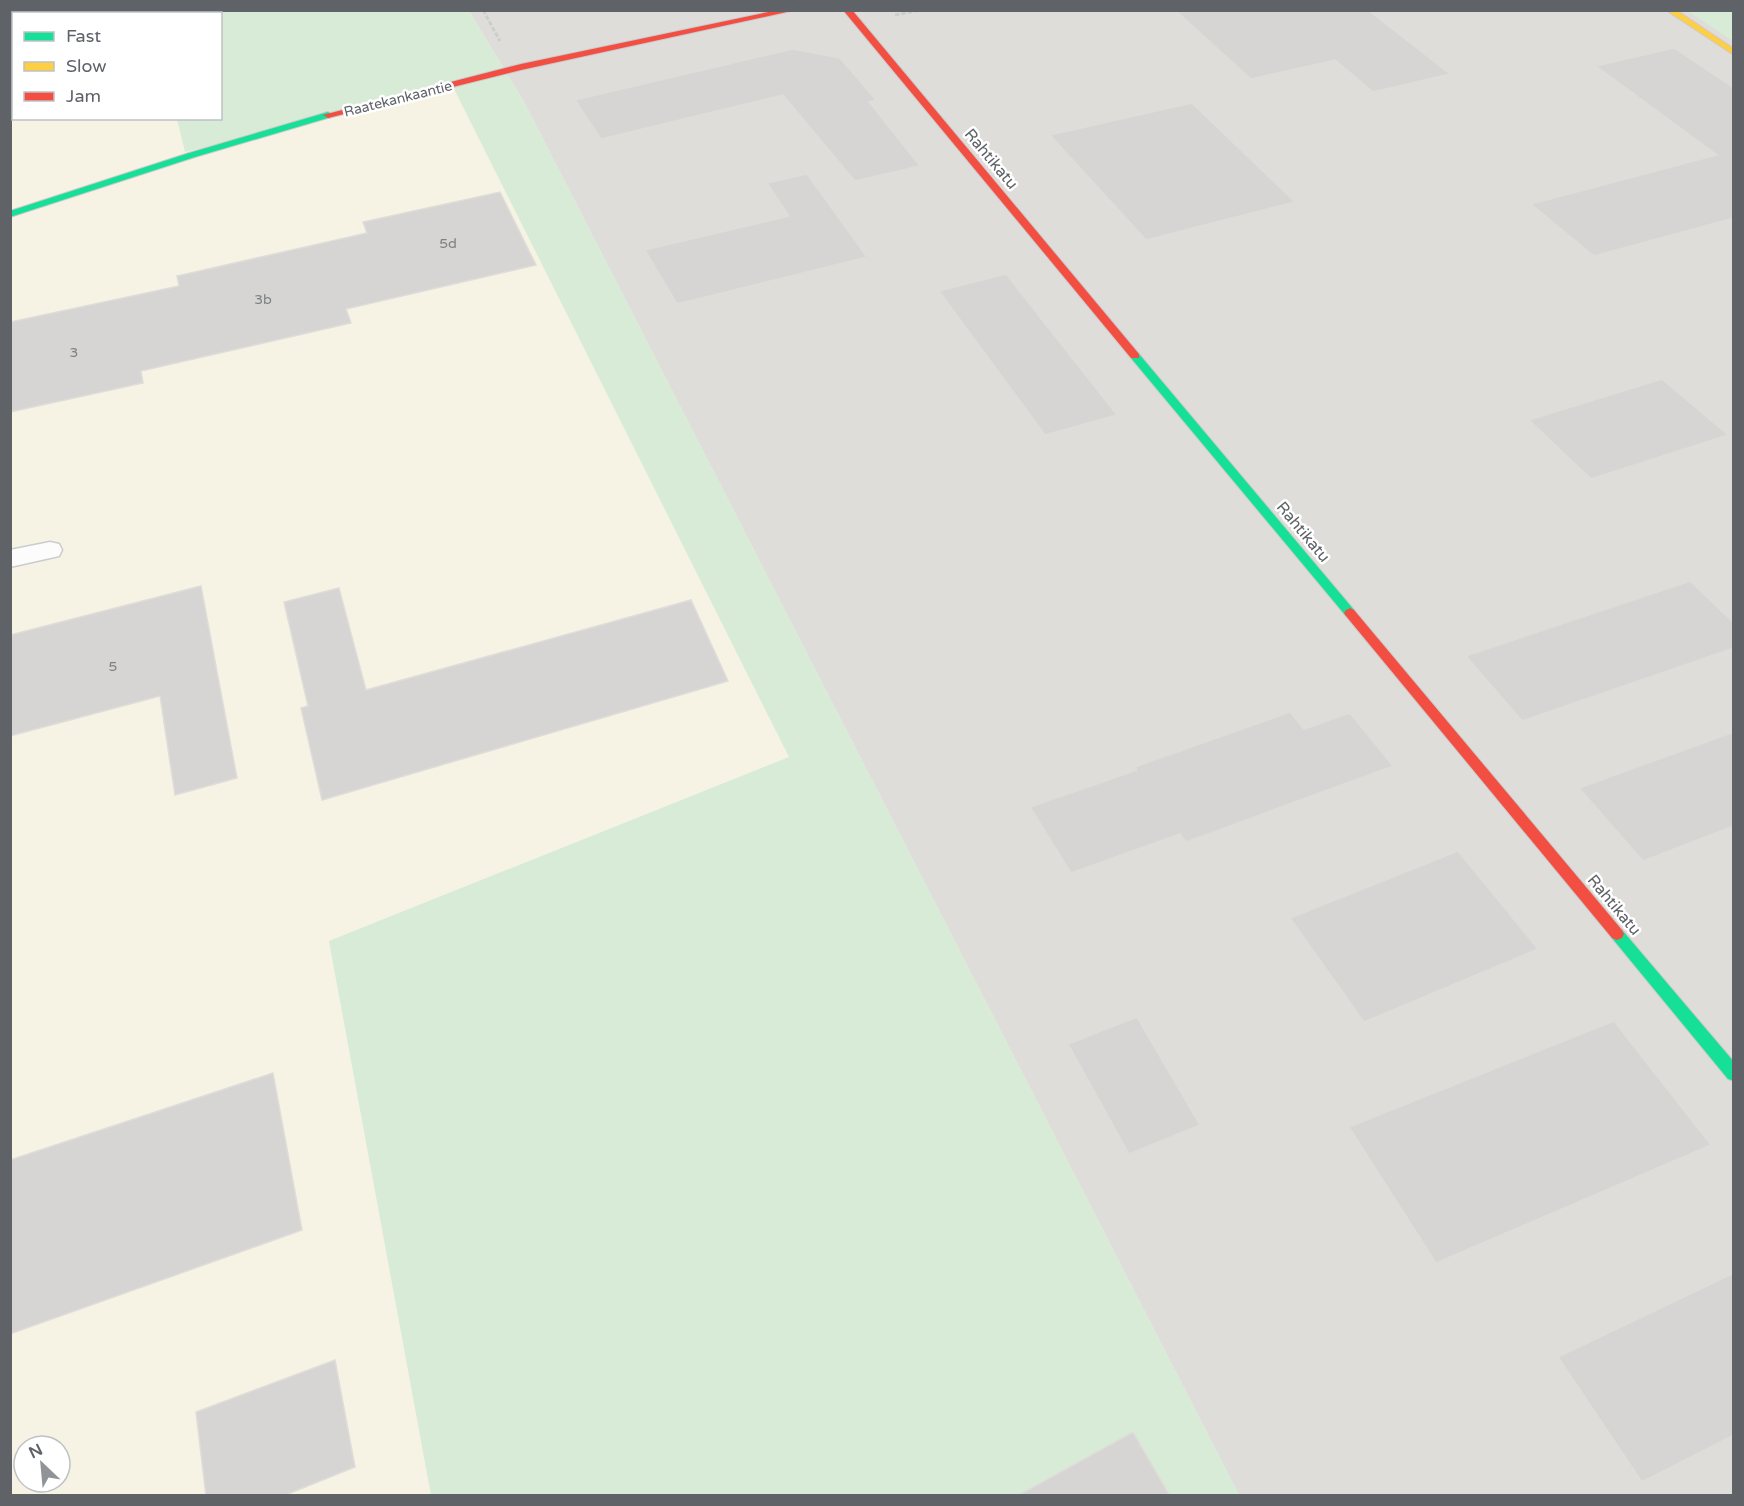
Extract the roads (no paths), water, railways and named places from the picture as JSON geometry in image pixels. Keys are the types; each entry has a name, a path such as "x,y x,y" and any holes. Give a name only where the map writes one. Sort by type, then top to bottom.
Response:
{"street":[{"name":"Raatekankaantie","path":"10,214 253,136 438,88 619,46 792,10"},
{"name":"Rahtikatu","path":"847,10 1734,1074"},
{"path":"1670,10 1734,53"}],"lane":[{"path":"10,559 50,550"}]}
